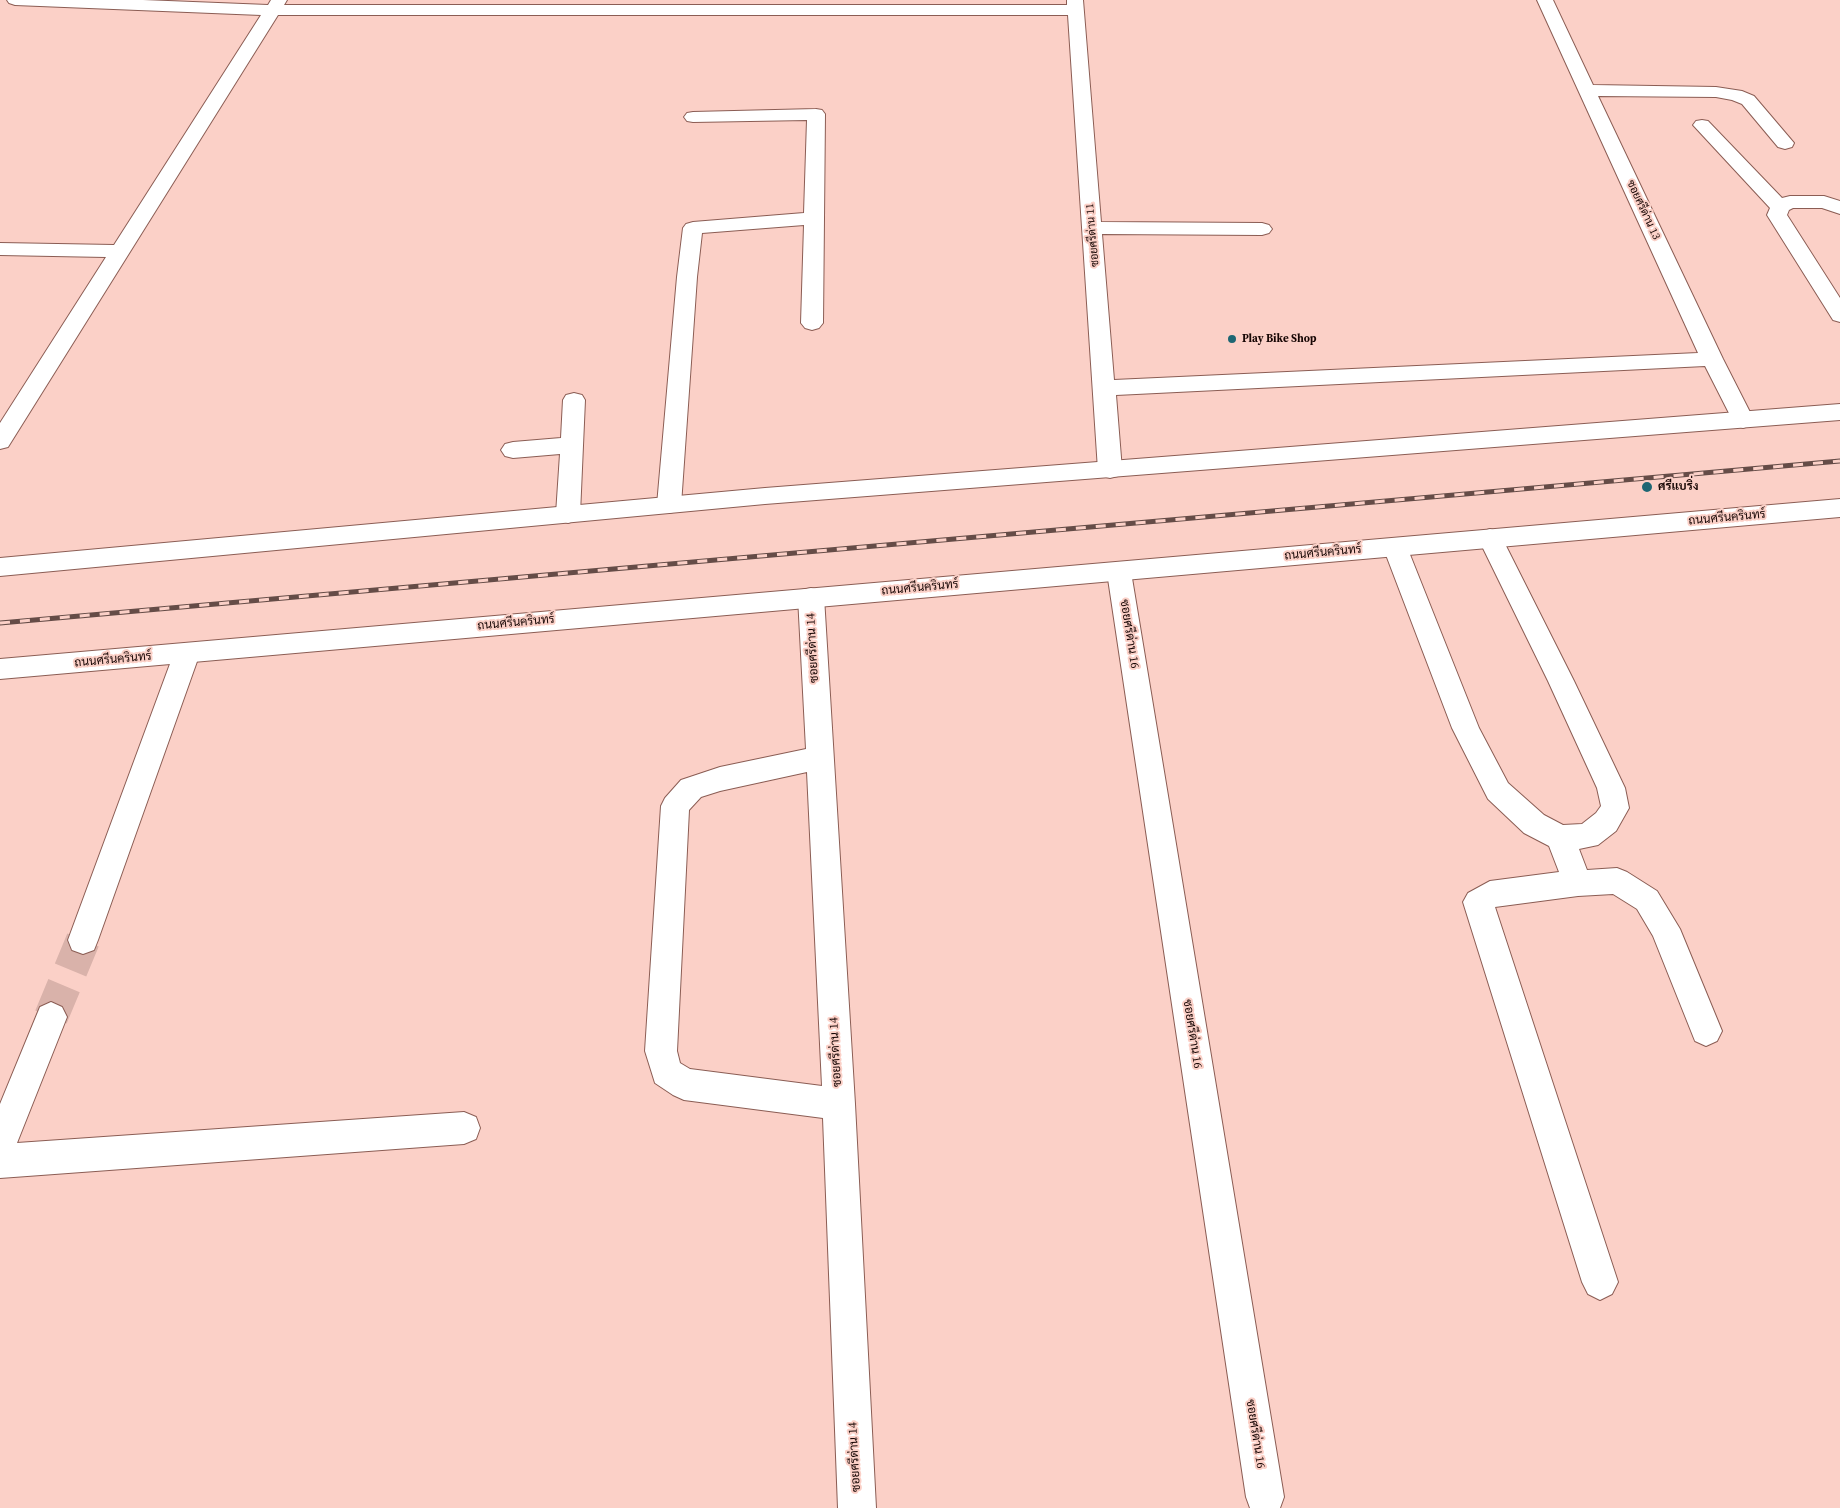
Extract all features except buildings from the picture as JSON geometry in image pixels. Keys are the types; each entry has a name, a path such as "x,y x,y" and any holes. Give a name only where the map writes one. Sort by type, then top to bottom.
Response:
{"street":[{"path":"15,0 276,5 1075,5"},
{"name":"ซอยศรีด่าน 13","path":"1545,0 1712,359 1743,420"},
{"path":"0,441 276,5"},
{"name":"ซอยศรีด่าน 11","path":"1075,5 1106,388 1110,470"},
{"path":"1587,90 1716,92 1736,96 1748,100 1785,143"},
{"path":"693,117 816,114 812,323"},
{"path":"1702,124 1780,207"},
{"path":"1840,208 1824,202 1790,202 1780,207 1777,215 1840,316"},
{"path":"669,505 687,277 693,228 813,218"},
{"path":"1092,228 1262,228"},
{"path":"0,249 120,251"},
{"path":"1106,388 1712,359"},
{"path":"568,514 574,400"},
{"path":"0,567 765,496 1840,412"},
{"path":"513,450 571,445"},
{"name":"ถนนศรีนครินทร์","path":"0,670 810,597 1119,572 1840,508"},
{"path":"1395,546 1466,728 1498,791 1534,824 1560,838 1588,836 1606,822 1615,808 1611,788 1490,538"},
{"name":"ซอยศรีด่าน 16","path":"1119,572 1265,1497"},
{"name":"ซอยศรีด่าน 14","path":"810,597 839,1104 857,1508"},
{"path":"83,940 186,653"},
{"path":"819,758 720,779 690,788 674,806 661,1051 666,1072 684,1084 839,1104"},
{"path":"1560,838 1578,883"},
{"path":"1600,1282 1487,937 1478,902 1490,894 1578,883 1617,881 1647,900 1665,929 1706,1031"},
{"path":"0,1145 51,1017"},
{"path":"0,1160 464,1128"}],"tunnel":[{"path":"51,1017 83,940"}],"railway":[{"path":"0,623 1840,461"}],"place":[{"name":"Play Bike Shop","path":"1232,339"},
{"name":"ศรีแบริ่ง","path":"1647,487"}]}
